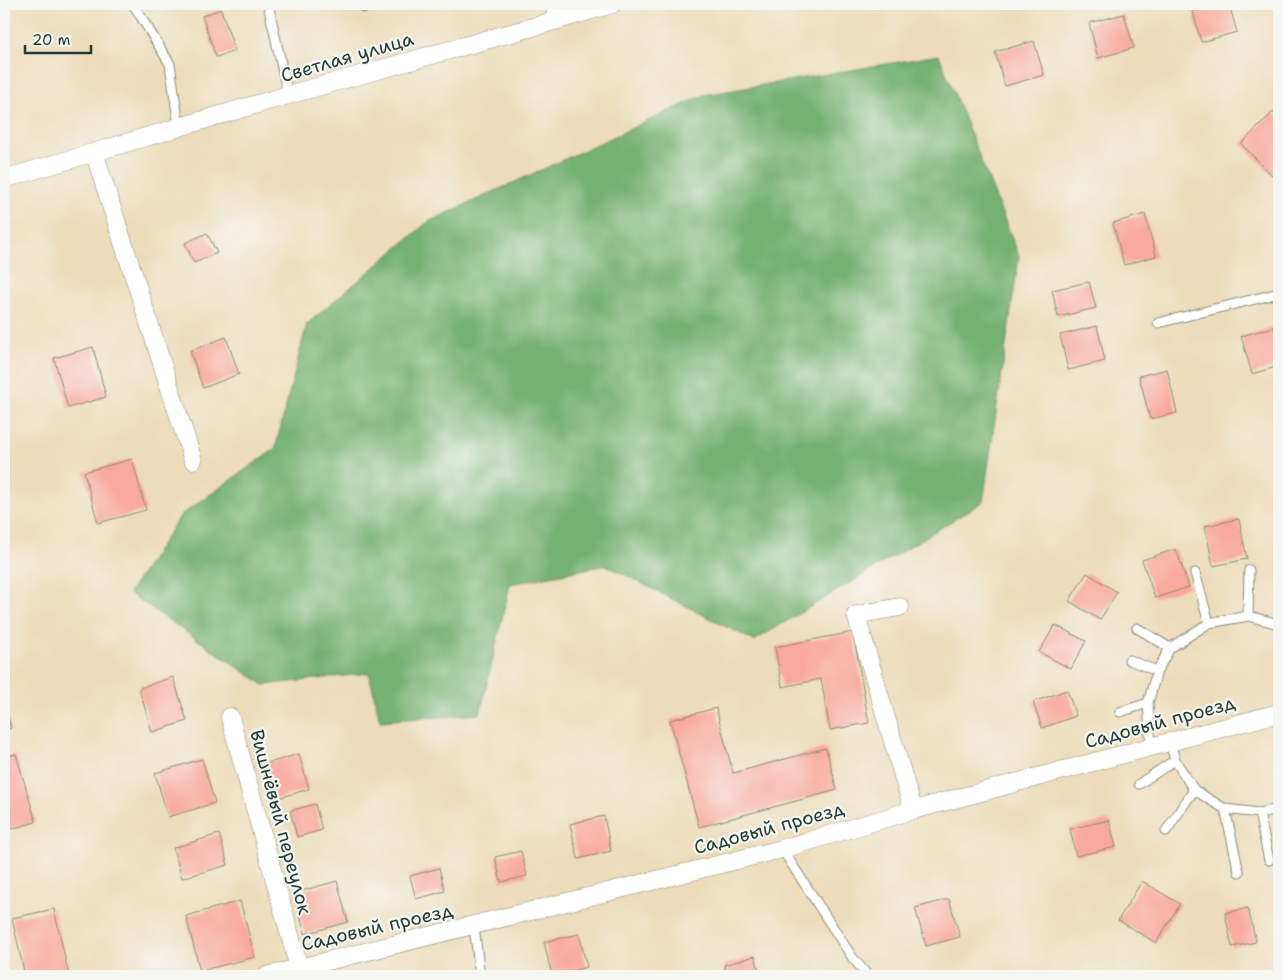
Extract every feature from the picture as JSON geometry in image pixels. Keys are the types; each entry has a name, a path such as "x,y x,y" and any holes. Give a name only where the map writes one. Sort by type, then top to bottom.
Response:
{"street":[{"name":"Светлая улица","path":"4,179 288,95 556,12 612,4"},
{"path":"94,152 193,460"},
{"path":"900,606 856,615 913,810"},
{"name":"Садовый проезд","path":"267,976 301,972 474,926 782,849 913,810 1279,712"},
{"name":"Вишнёвый переулок","path":"230,717 301,972"}],"lane":[{"path":"132,4 170,64 179,127"},
{"path":"268,4 288,95"},
{"path":"1158,323 1279,293"},
{"path":"1248,616 1249,570"},
{"path":"1195,573 1209,623"},
{"path":"1150,747 1148,703 1157,671 1170,648 1209,623 1248,616 1279,624"},
{"path":"1137,628 1170,648"},
{"path":"1129,660 1157,671"},
{"path":"1120,712 1148,703"},
{"path":"1170,742 1175,760 1194,790 1225,809 1259,813 1279,808"},
{"path":"1139,784 1175,760"},
{"path":"1166,831 1194,790"},
{"path":"1225,809 1239,872"},
{"path":"1259,813 1270,860"},
{"path":"782,849 852,957 868,976"},
{"path":"474,926 480,976"}],"green space":[{"path":"939,55 1019,256 983,502 754,641 606,565 510,584 480,714 380,721 369,673 264,685 129,593 181,515 275,449 307,324 428,222 704,95"}],"building":[{"path":"360,4 389,4 390,7 362,13"},
{"path":"1191,4 1229,4 1237,32 1201,42"},
{"path":"221,9 235,51 216,57 202,16"},
{"path":"1124,14 1134,48 1098,58 1089,23"},
{"path":"1034,41 1044,75 1005,86 995,52"},
{"path":"1273,112 1279,119 1279,168 1272,175 1241,144"},
{"path":"1145,214 1156,256 1124,265 1113,223"},
{"path":"207,233 217,253 194,263 185,243"},
{"path":"1089,282 1096,308 1058,317 1052,290"},
{"path":"1097,326 1105,361 1068,370 1060,335"},
{"path":"1274,327 1279,345 1279,366 1252,374 1241,336"},
{"path":"226,337 239,374 203,388 190,351"},
{"path":"93,347 106,397 68,408 54,358"},
{"path":"1167,369 1177,413 1150,419 1139,376"},
{"path":"132,459 146,510 98,523 84,472"},
{"path":"1239,519 1247,559 1213,566 1205,526"},
{"path":"1176,549 1189,587 1155,598 1142,560"},
{"path":"1087,573 1117,592 1100,620 1069,601"},
{"path":"1055,625 1086,641 1071,669 1039,652"},
{"path":"853,632 869,723 830,730 821,679 782,687 775,647"},
{"path":"173,677 187,721 152,732 139,688"},
{"path":"1067,690 1076,716 1042,728 1033,702"},
{"path":"4,703 11,728 4,731"},
{"path":"716,708 733,773 826,748 837,790 699,827 670,720"},
{"path":"16,754 36,822 4,831 4,757"},
{"path":"299,754 309,789 272,800 262,765"},
{"path":"202,759 215,803 168,817 155,773"},
{"path":"315,804 322,830 297,837 290,811"},
{"path":"604,816 611,851 578,859 570,824"},
{"path":"1109,820 1116,847 1076,856 1070,829"},
{"path":"219,834 228,865 182,878 173,848"},
{"path":"521,851 527,876 501,882 495,857"},
{"path":"439,868 445,891 416,899 410,876"},
{"path":"337,881 348,922 305,934 294,893"},
{"path":"1142,881 1180,904 1156,943 1118,920"},
{"path":"949,899 960,937 926,946 915,908"},
{"path":"240,901 255,957 200,971 186,916"},
{"path":"1248,908 1256,942 1232,947 1225,913"},
{"path":"54,909 69,976 25,976 12,918"},
{"path":"579,934 587,967 552,976 544,942"},
{"path":"755,956 761,976 727,976 724,965"}]}
